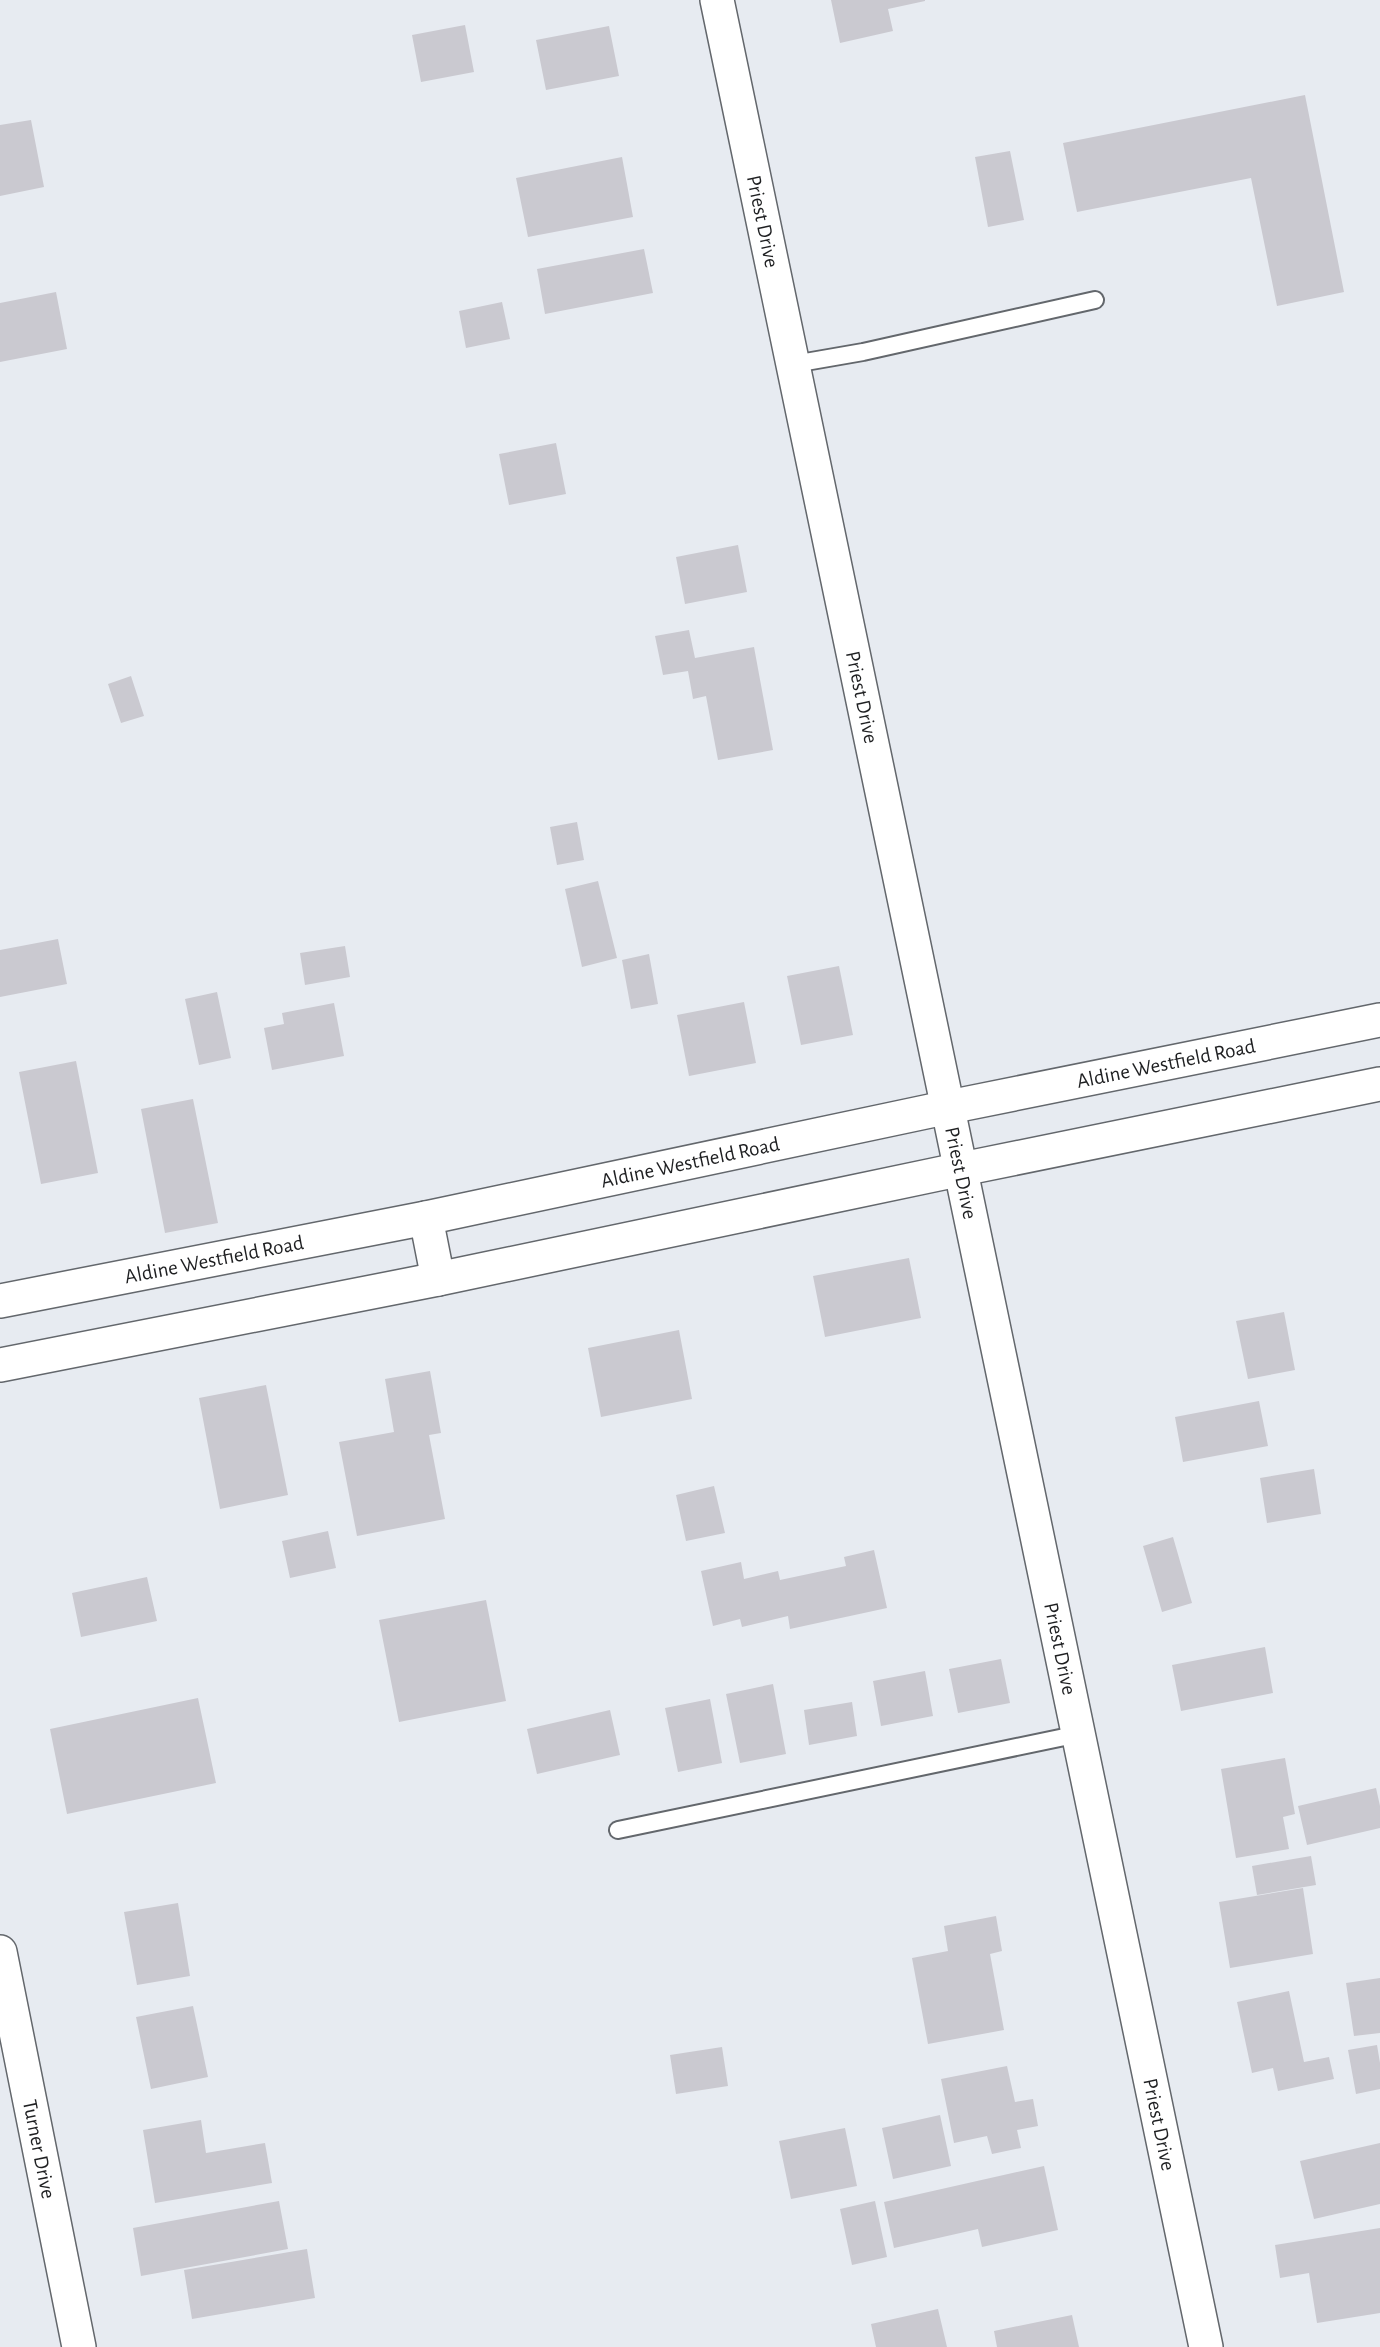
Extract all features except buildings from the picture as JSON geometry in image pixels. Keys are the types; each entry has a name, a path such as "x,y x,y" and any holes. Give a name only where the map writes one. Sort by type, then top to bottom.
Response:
{"main road":[{"name":"Priest Drive","path":"717,0 1206,2347"},
{"name":"Aldine Westfield Road","path":"0,1301 426,1218 949,1107 1380,1020"},
{"path":"0,1365 438,1279 1380,1083"},
{"path":"426,1218 438,1279"},
{"name":"Turner Drive","path":"0,1952 79,2347"}],"lane":[{"path":"794,364 863,352 1095,300"},
{"path":"618,1830 1079,1734"}]}
